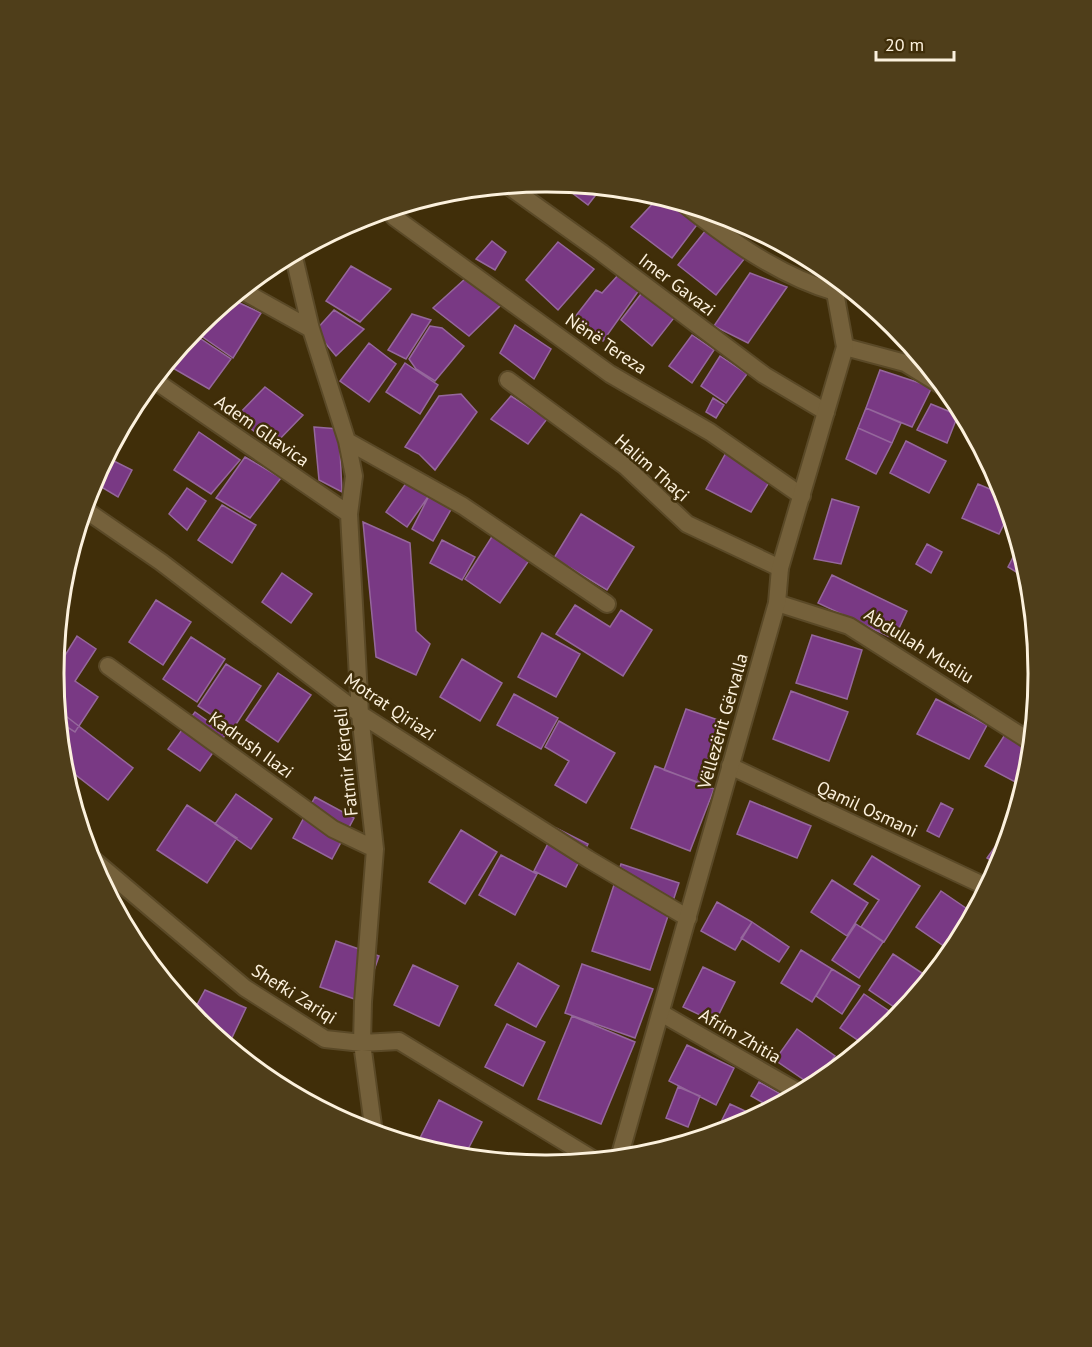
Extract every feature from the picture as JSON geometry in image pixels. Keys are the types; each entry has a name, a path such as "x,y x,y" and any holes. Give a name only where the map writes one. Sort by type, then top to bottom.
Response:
{"street":[{"name":"Imer Gavazi","path":"518,193 603,253 764,375 826,412"},
{"name":"Nënë Tereza","path":"394,217 610,374 710,432 802,496"},
{"name":"Vëllezërit Gërvalla","path":"702,218 718,231 805,283 830,285"},
{"name":"Fatmir Kërqeli","path":"295,263 311,329 347,441 354,476 349,514 360,714 375,849 362,1043 373,1122"},
{"name":"Vëllezërit Gërvalla","path":"622,1149 777,603 780,568 845,347 838,291"},
{"path":"250,295 311,329"},
{"path":"845,347 905,363 923,374"},
{"name":"Halim Thaçi","path":"508,380 625,466 687,524 780,568"},
{"name":"Adem Gllavica","path":"161,385 349,514"},
{"path":"347,441 463,506 607,604"},
{"name":"Motrat Qiriazi","path":"92,514 171,569 360,714 588,859 688,918"},
{"name":"Abdullah Musliu","path":"777,603 849,626 1023,737"},
{"name":"Kadrush Ilazi","path":"108,666 333,830 375,849"},
{"name":"Qamil Osmani","path":"730,766 979,883"},
{"name":"Shefki Zariqi","path":"107,872 245,988 325,1040 362,1043 399,1041 584,1153"},
{"name":"Afrim Zhitia","path":"661,1013 791,1088"}],"building":[{"path":"572,193 596,195 588,205"},
{"path":"653,204 683,212 699,222 672,258 631,227"},
{"path":"706,230 745,258 716,295 678,265"},
{"path":"492,241 506,252 495,270 476,259"},
{"path":"558,242 594,269 558,310 526,280"},
{"path":"351,266 391,289 360,322 326,301"},
{"path":"620,273 642,286 603,341 571,322 596,290 602,293"},
{"path":"750,273 787,287 748,343 714,326"},
{"path":"465,279 502,304 469,336 433,308"},
{"path":"644,290 677,314 652,346 621,320"},
{"path":"239,303 261,313 233,358 202,337"},
{"path":"334,310 364,329 336,356 315,331"},
{"path":"412,314 431,320 406,359 388,350"},
{"path":"515,325 551,349 534,379 500,353"},
{"path":"430,326 442,328 464,346 435,381 416,369 409,359"},
{"path":"692,335 714,350 692,383 669,366"},
{"path":"201,339 231,359 209,389 174,368"},
{"path":"369,343 396,364 369,402 340,381"},
{"path":"720,356 747,374 726,403 701,386"},
{"path":"405,363 438,385 420,414 386,392"},
{"path":"880,370 932,387 912,427 866,408"},
{"path":"265,387 303,415 273,446 236,417"},
{"path":"461,394 477,412 435,470 419,454 405,447 439,396"},
{"path":"511,396 547,419 528,444 491,419"},
{"path":"713,398 724,405 716,418 706,412"},
{"path":"931,404 949,412 956,421 947,443 917,430"},
{"path":"866,408 901,423 892,443 858,428"},
{"path":"314,427 339,429 342,492 319,480"},
{"path":"858,428 892,443 876,474 846,459"},
{"path":"199,432 240,460 211,494 174,470"},
{"path":"906,441 946,461 929,493 890,473"},
{"path":"727,451 771,479 751,512 706,489"},
{"path":"245,457 281,478 250,518 216,498"},
{"path":"114,461 132,470 118,497 102,487"},
{"path":"409,479 430,494 407,527 386,512"},
{"path":"978,484 991,490 1004,525 999,534 962,518"},
{"path":"187,488 206,501 187,530 169,514"},
{"path":"430,494 453,506 433,541 412,529"},
{"path":"832,499 859,507 841,564 814,559"},
{"path":"222,505 256,525 232,563 198,540"},
{"path":"581,514 634,547 607,590 554,558"},
{"path":"363,522 410,543 416,631 430,644 416,675 376,657"},
{"path":"493,535 530,559 500,603 465,579"},
{"path":"442,540 475,557 462,580 430,563"},
{"path":"927,544 942,552 931,573 916,564"},
{"path":"1013,558 1016,572 1008,567"},
{"path":"282,573 312,594 291,623 262,602"},
{"path":"832,575 907,611 894,639 818,603"},
{"path":"156,600 191,622 163,665 129,642"},
{"path":"575,605 610,627 621,610 652,630 623,676 556,634"},
{"path":"542,633 580,654 556,697 518,677"},
{"path":"812,635 862,650 847,699 796,683"},
{"path":"77,636 96,649 75,681 98,697 75,732 68,728 64,674 65,655"},
{"path":"191,637 225,659 197,702 163,679"},
{"path":"462,659 502,683 480,721 440,697"},
{"path":"226,664 261,686 233,729 198,706"},
{"path":"278,673 311,695 278,742 246,720"},
{"path":"791,691 848,712 829,761 773,739"},
{"path":"514,694 558,718 541,749 497,725"},
{"path":"936,699 987,725 969,759 917,734"},
{"path":"686,709 724,722 703,784 664,770"},
{"path":"195,712 226,734 200,771 168,749"},
{"path":"67,717 133,768 108,800 76,775"},
{"path":"559,721 615,753 586,803 555,785 569,761 545,747"},
{"path":"1006,733 1022,742 1015,782 985,766"},
{"path":"655,766 714,789 690,851 631,828"},
{"path":"236,794 272,819 251,849 215,824"},
{"path":"315,797 354,818 332,859 293,838"},
{"path":"750,801 811,826 797,858 737,834"},
{"path":"941,803 953,809 939,837 927,831"},
{"path":"187,805 237,838 207,883 157,850"},
{"path":"556,828 588,844 566,887 534,871"},
{"path":"461,830 497,852 465,904 429,882"},
{"path":"995,846 990,860 987,858"},
{"path":"501,855 537,874 515,915 479,895"},
{"path":"872,856 920,886 884,942 861,927 879,900 854,884"},
{"path":"621,864 679,883 650,970 592,951"},
{"path":"832,880 868,903 847,936 811,912"},
{"path":"941,891 966,908 943,945 916,927"},
{"path":"717,902 752,922 735,950 701,931"},
{"path":"752,922 789,947 779,962 741,938"},
{"path":"856,924 883,942 859,978 832,960"},
{"path":"336,941 379,956 363,1002 320,987"},
{"path":"801,950 832,969 812,1002 781,983"},
{"path":"893,954 923,973 893,1006 869,990"},
{"path":"518,963 559,986 536,1027 495,1005"},
{"path":"582,964 653,989 635,1038 565,1013"},
{"path":"413,965 458,986 439,1026 394,1005"},
{"path":"703,967 735,982 715,1022 683,1007"},
{"path":"832,969 860,986 842,1014 816,996"},
{"path":"205,990 246,1008 232,1038 197,1005"},
{"path":"864,994 889,1011 858,1040 840,1028"},
{"path":"572,1016 635,1042 601,1124 538,1099"},
{"path":"507,1024 545,1042 523,1086 485,1067"},
{"path":"797,1029 835,1056 804,1080 775,1060"},
{"path":"687,1045 734,1068 716,1105 669,1081"},
{"path":"759,1082 780,1094 763,1103 751,1096"},
{"path":"678,1087 700,1096 688,1127 666,1118"},
{"path":"439,1100 482,1122 468,1149 420,1139"},
{"path":"730,1104 745,1111 730,1118 721,1121"}]}
